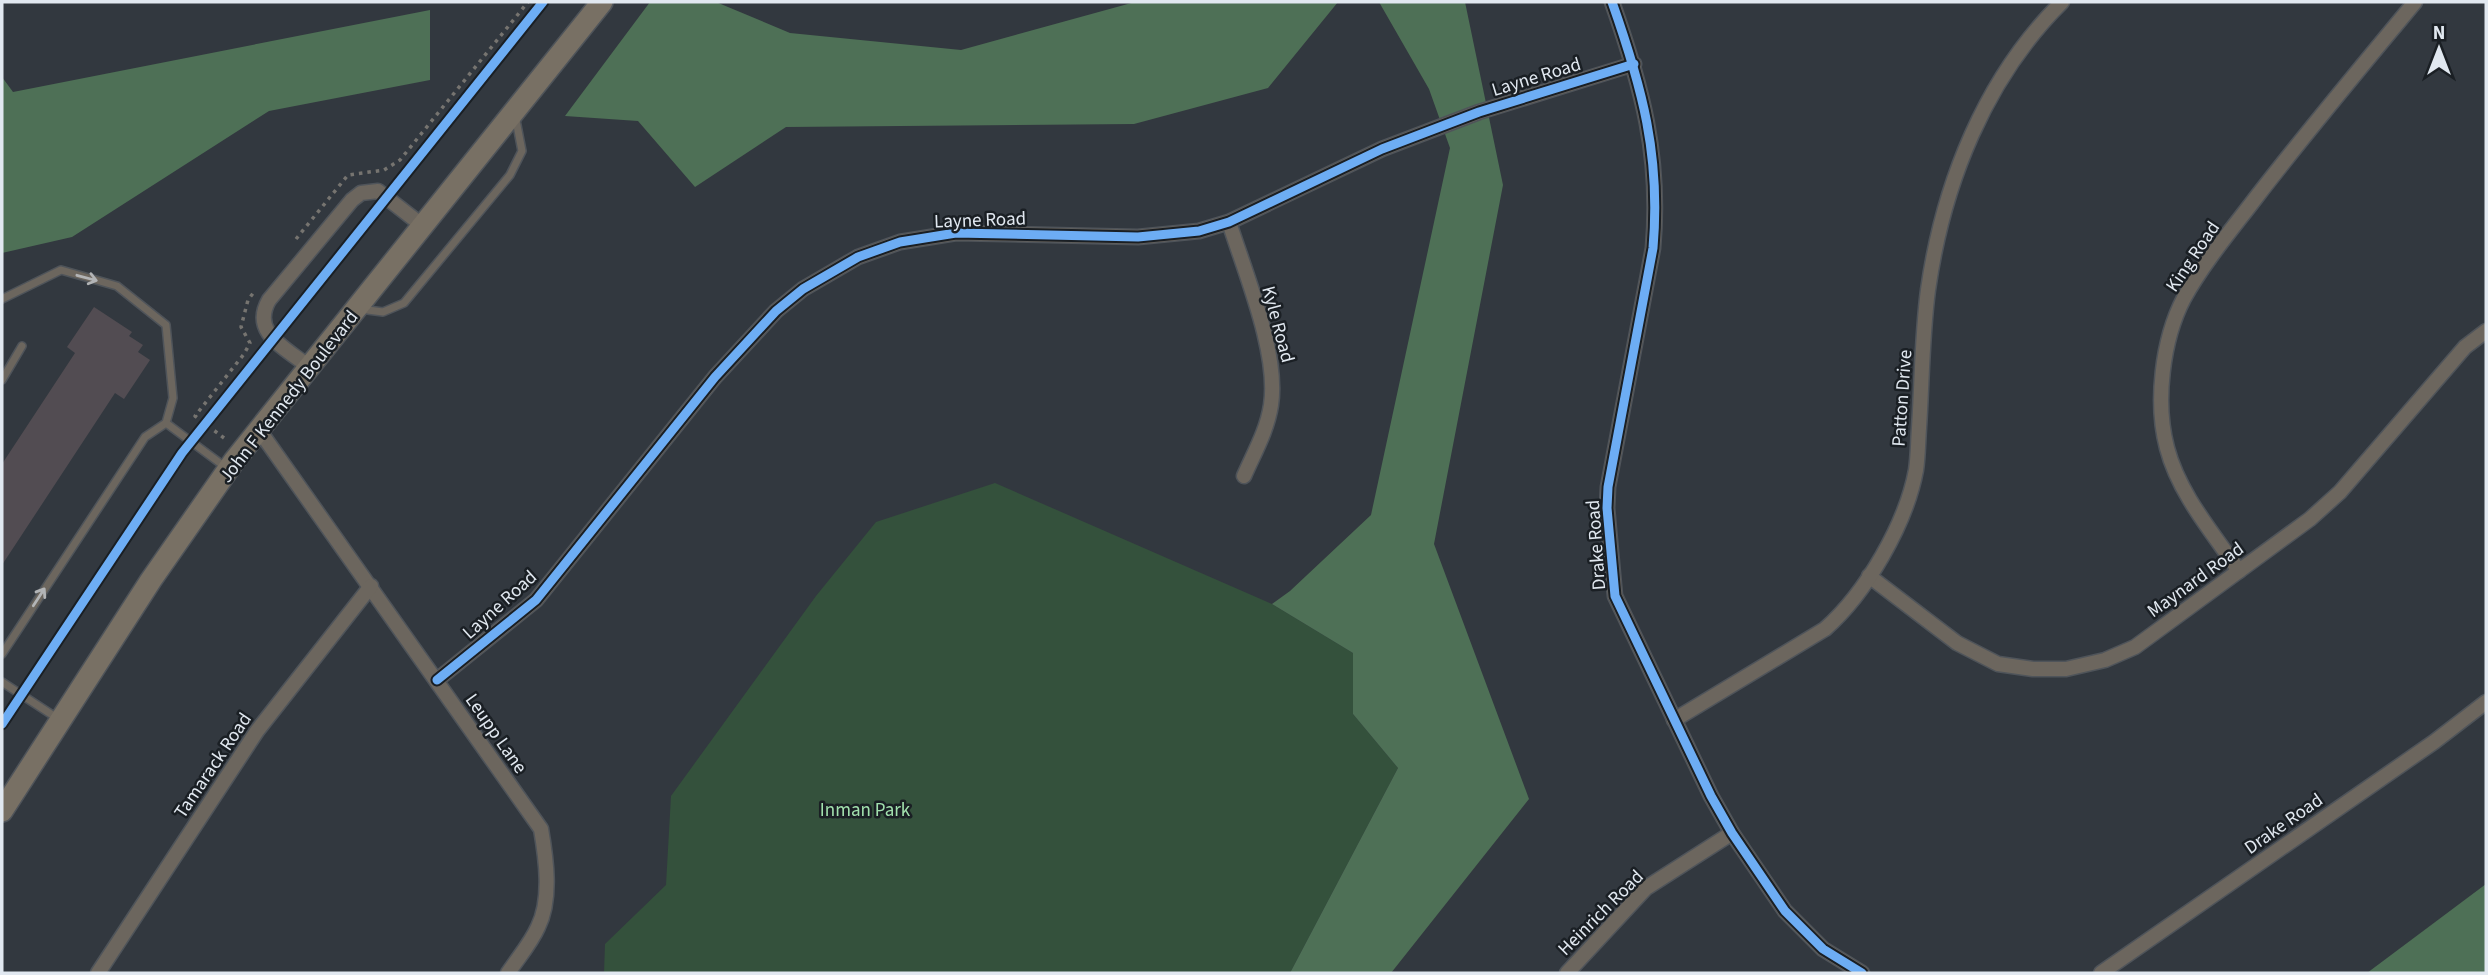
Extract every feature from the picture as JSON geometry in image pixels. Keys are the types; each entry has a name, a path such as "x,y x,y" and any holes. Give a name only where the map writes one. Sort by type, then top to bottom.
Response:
{"street":[{"name":"John F Kennedy Boulevard","path":"2,811 151,580 229,469 602,2"},
{"name":"Drake Road","path":"1612,2 1634,64 1650,128 1656,210 1653,248 1608,487 1606,508 1615,596 1732,833 1786,911 1823,949 1861,973"},
{"name":"Patton Drive","path":"1675,720 1825,629 1844,613 1882,555 1905,510 1916,470 1928,292 1941,218 1956,170 1982,112 2005,71 2062,2"},
{"name":"King Road","path":"2239,571 2184,491 2167,449 2161,387 2167,344 2183,299 2220,244 2318,118 2415,2"},
{"name":"Layne Road","path":"437,680 536,600 715,377 776,311 803,289 858,257 900,242 956,233 1138,237 1199,230 1229,222 1382,149 1479,113 1634,64"},
{"path":"309,367 265,330 262,320 269,300 352,200 361,193 378,191 423,226"},
{"name":"Kyle Road","path":"1229,222 1267,344 1273,378 1271,406 1262,438 1244,476"},
{"name":"Maynard Road","path":"1869,576 1957,643 1998,664 2033,669 2066,669 2105,660 2135,647 2310,519 2340,492 2465,347 2486,331"},
{"name":"Leupp Lane","path":"259,430 541,829 546,856 545,903 539,926 508,973"},
{"name":"Tamarack Road","path":"98,973 257,731 371,586"},
{"name":"Drake Road","path":"2101,973 2434,742 2486,702"},
{"name":"Heinrich Road","path":"1567,973 1646,888 1732,833"}],"lane":[{"path":"356,309 383,312 404,303 510,174 522,151 515,111"},
{"path":"2,299 61,271 117,286 166,325 173,398 166,423 145,437 2,654"},
{"path":"2,380 22,346"},
{"path":"166,423 229,469"},
{"path":"2,682 61,721"}],"path":[{"path":"191,441 214,413"}],"green space":[{"path":"650,2 716,2 790,33 961,50 1135,2 1338,2 1268,88 1134,124 786,127 695,187 638,121 565,116"},
{"path":"1379,2 1465,2 1503,185 1434,544 1529,799 1391,973 1290,973 1398,768 1353,714 1353,653 1272,604 1290,591 1371,515 1450,148 1429,89"},
{"path":"430,10 430,80 269,111 72,237 2,253 2,77 13,92"},
{"name":"Inman Park","path":"995,483 1272,604 1353,653 1353,714 1398,768 1290,973 604,973 605,944 666,885 671,796 816,596 876,522"},
{"path":"2486,884 2486,973 2367,973"}],"building":[{"path":"94,307 132,332 129,336 143,345 138,352 150,360 124,399 115,393 2,565 2,464 75,353 67,347"}],"cycle path":[{"path":"2,724 182,453 543,2"},
{"path":"1612,2 1632,63 1647,122 1655,215 1653,248 1608,487 1607,508 1615,596 1711,796 1732,833 1785,911 1823,949 1862,973"},
{"path":"437,680 536,600 715,377 776,311 803,289 858,257 900,242 956,233 1138,237 1199,231 1229,222 1382,149 1479,112 1634,64"}]}
